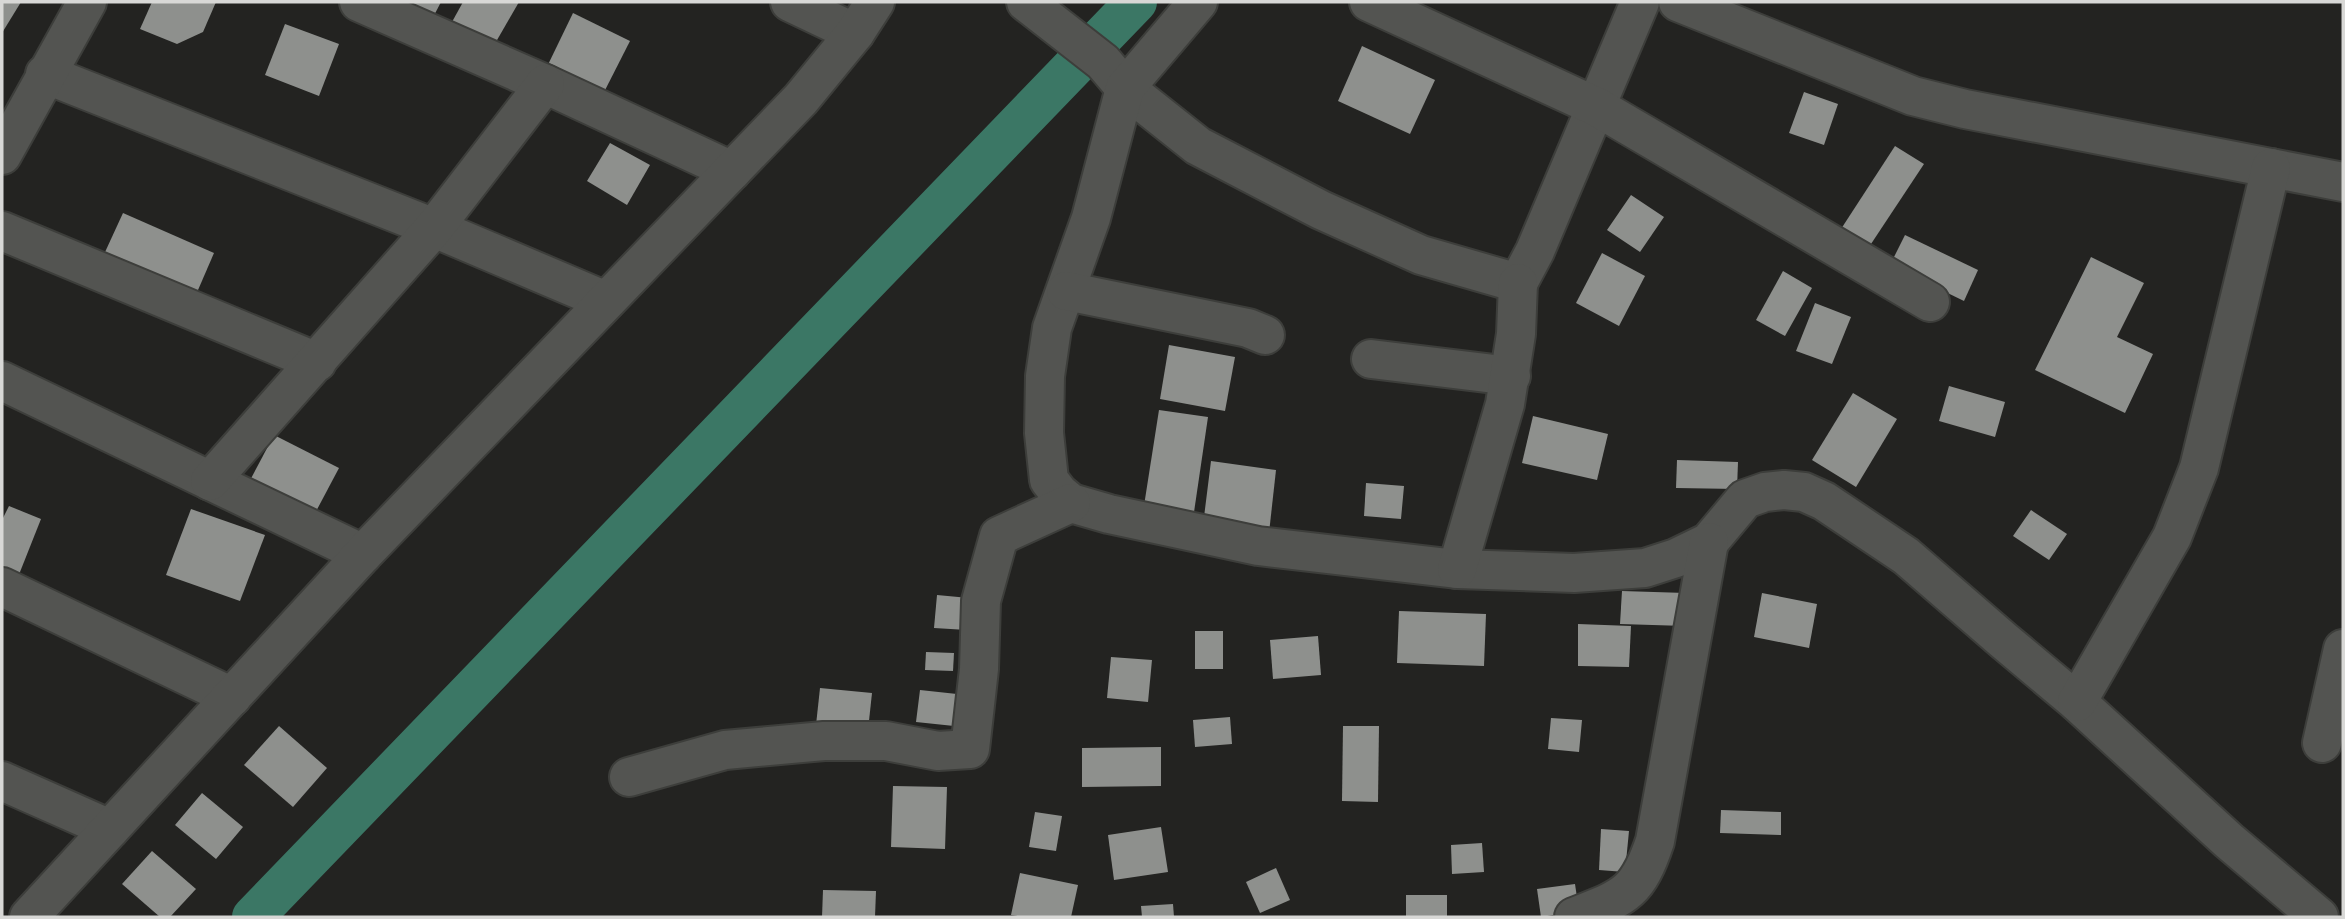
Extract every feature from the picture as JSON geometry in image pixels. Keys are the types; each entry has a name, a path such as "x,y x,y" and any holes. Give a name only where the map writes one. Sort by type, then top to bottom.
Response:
{"street":[{"path":"2,155 87,2"},
{"path":"359,2 732,171"},
{"path":"29,917 363,554 801,99 865,18 789,2"},
{"path":"1026,2 1198,146 1321,211 1421,255 1518,282"},
{"path":"1198,2 1114,75 1091,218 1052,328 1047,352 1044,433 1049,480 1071,503 1161,526 1258,546 1457,569 1574,573 1645,568 1676,558 1709,542 1745,499 1784,489 1804,492 1824,501 1906,556 2077,702 2229,841 2319,917"},
{"path":"1369,2 1597,107 1930,302"},
{"path":"1457,569 1511,376 1518,282 1535,251 1640,2"},
{"path":"1678,2 1913,96 1965,109 2343,182"},
{"path":"45,74 434,228 606,301"},
{"path":"211,481 434,228 545,84"},
{"path":"2077,702 2172,537 2199,468 2271,168"},
{"path":"2,231 317,362"},
{"path":"1066,291 1248,328 1265,335"},
{"path":"1371,359 1511,376"},
{"path":"2,381 363,554"},
{"path":"629,777 725,750 824,741 886,741 938,751 970,749 979,669 981,601 999,536 1071,503"},
{"path":"1574,917 1616,900 1638,882 1656,841 1709,542"},
{"path":"2,587 232,696"},
{"path":"2322,743 2343,649"},
{"path":"2,781 110,829"}],"building":[{"path":"2,2 21,2 2,33"},
{"path":"152,2 216,2 203,32 177,44 140,29"},
{"path":"380,2 441,2 429,25"},
{"path":"463,2 519,2 489,54 447,31"},
{"path":"573,13 630,41 599,102 543,75"},
{"path":"285,24 339,44 319,96 265,75"},
{"path":"1362,46 1435,80 1410,134 1338,101"},
{"path":"1804,92 1838,104 1824,145 1789,133"},
{"path":"610,143 650,165 627,205 587,181"},
{"path":"1895,146 1924,164 1869,247 1841,229"},
{"path":"1631,195 1664,217 1640,252 1607,230"},
{"path":"123,213 214,253 192,304 100,263"},
{"path":"1905,235 1978,270 1964,301 1890,265"},
{"path":"1602,253 1645,276 1619,326 1576,303"},
{"path":"2091,257 2144,283 2117,337 2153,354 2125,413 2035,370"},
{"path":"1783,271 1812,288 1785,336 1756,320"},
{"path":"1815,303 1851,317 1832,364 1796,351"},
{"path":"1169,345 1235,357 1225,411 1160,399"},
{"path":"1949,386 2005,402 1995,437 1939,421"},
{"path":"1853,393 1897,419 1856,487 1812,460"},
{"path":"1159,410 1208,417 1193,519 1143,512"},
{"path":"1533,416 1608,434 1597,480 1522,463"},
{"path":"274,435 339,468 312,519 247,486"},
{"path":"1677,460 1738,462 1737,489 1676,488"},
{"path":"1211,461 1276,470 1269,533 1203,525"},
{"path":"1366,483 1404,486 1401,519 1364,516"},
{"path":"9,506 41,519 18,577 2,570 2,520"},
{"path":"191,509 265,535 240,601 166,575"},
{"path":"2031,510 2067,534 2049,560 2013,536"},
{"path":"1622,591 1686,593 1685,626 1620,624"},
{"path":"1762,593 1817,604 1809,648 1754,637"},
{"path":"937,595 969,598 967,630 934,628"},
{"path":"1399,611 1486,614 1484,666 1397,663"},
{"path":"1578,624 1631,626 1629,667 1578,666"},
{"path":"1195,631 1223,631 1223,669 1195,669"},
{"path":"1318,636 1321,675 1273,679 1270,640"},
{"path":"926,652 954,653 953,671 925,670"},
{"path":"1111,657 1152,660 1148,702 1107,698"},
{"path":"820,688 872,693 868,730 816,725"},
{"path":"920,690 957,694 954,726 916,722"},
{"path":"1230,717 1232,744 1195,747 1193,720"},
{"path":"1551,718 1582,720 1579,752 1548,749"},
{"path":"279,726 327,768 293,807 244,765"},
{"path":"1343,726 1379,726 1378,802 1342,801"},
{"path":"1161,747 1161,786 1082,787 1082,748"},
{"path":"893,786 947,787 945,849 891,847"},
{"path":"202,793 243,827 216,859 175,825"},
{"path":"1721,810 1781,812 1781,835 1720,833"},
{"path":"1035,812 1062,816 1056,851 1029,847"},
{"path":"1161,827 1168,872 1114,880 1108,835"},
{"path":"1601,829 1629,831 1625,872 1599,870"},
{"path":"1482,843 1484,872 1452,874 1451,845"},
{"path":"152,851 196,889 170,917 160,917 122,884"},
{"path":"1276,868 1290,900 1260,913 1246,882"},
{"path":"1020,873 1078,885 1071,917 1011,915"},
{"path":"1575,884 1579,911 1541,917 1537,889"},
{"path":"823,890 876,891 875,917 822,917"},
{"path":"1406,895 1447,895 1447,917 1406,917"},
{"path":"1173,904 1174,917 1142,917 1141,906"}],"waterway":[{"path":"253,917 1136,2"}]}
